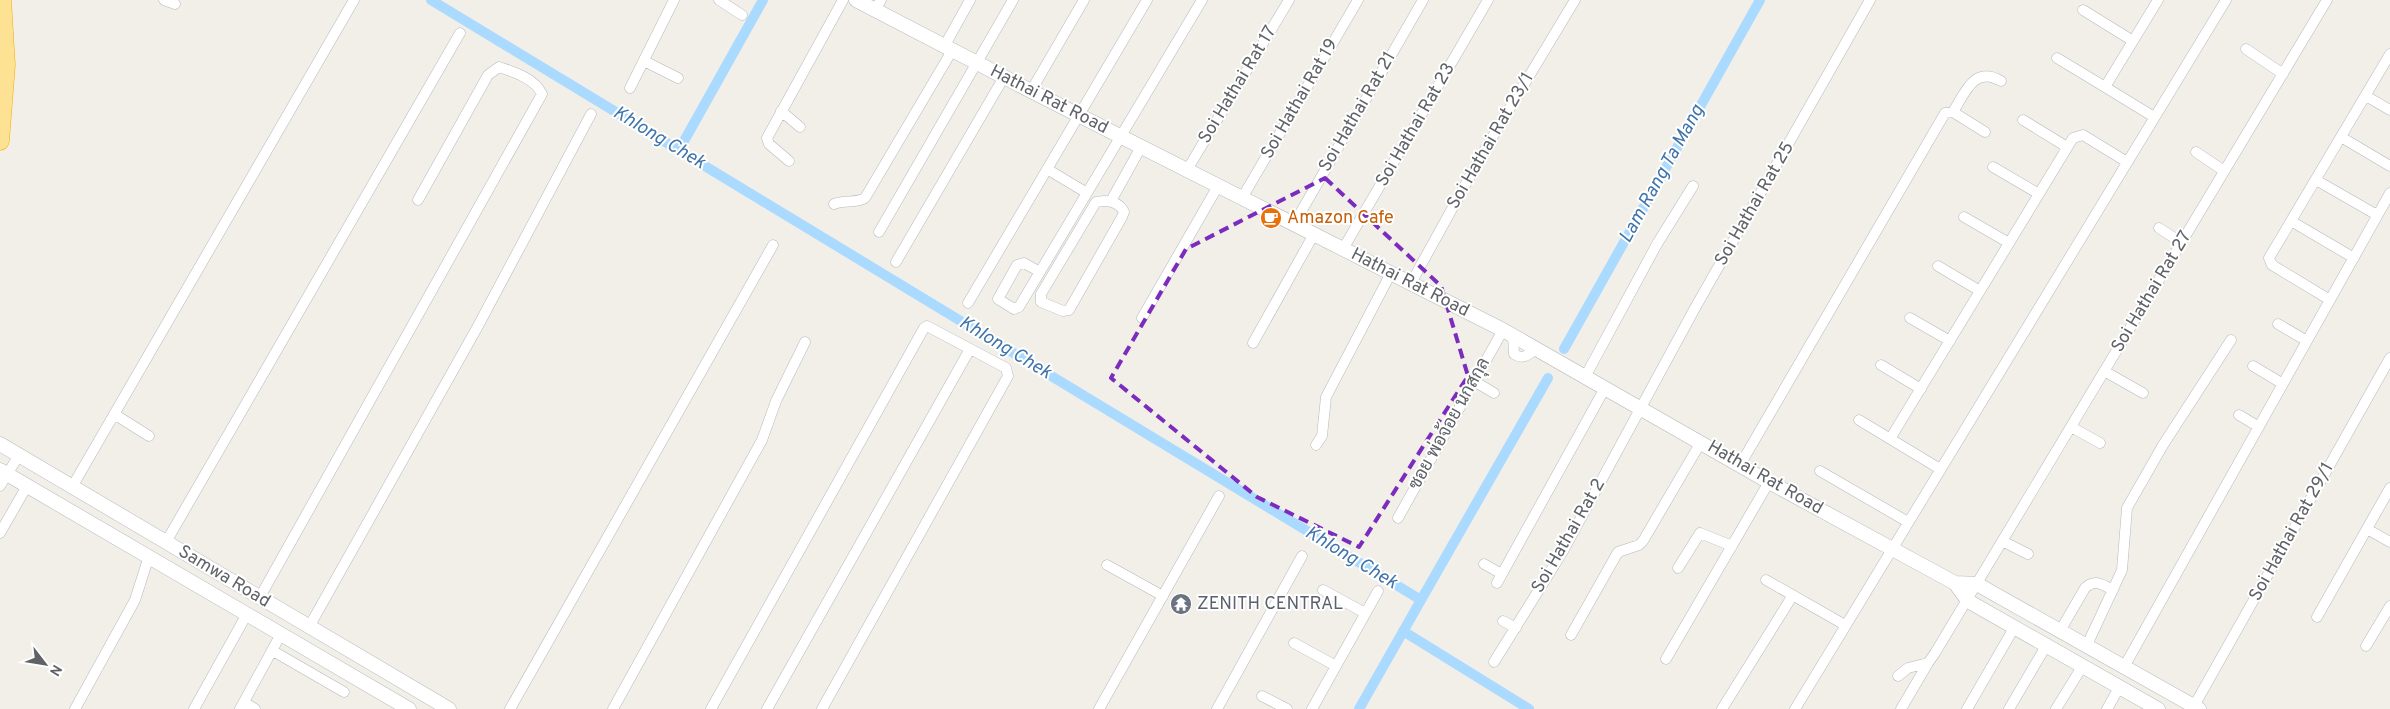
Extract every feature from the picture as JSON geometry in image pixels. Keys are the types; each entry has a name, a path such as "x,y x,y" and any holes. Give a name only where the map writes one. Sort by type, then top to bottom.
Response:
{"highway":[{"path":"0,141 6,65 2,0"}],"main road":[{"name":"Hathai Rat Road","path":"856,0 878,5 977,63 1508,333 1769,482 1955,583 1968,601 2158,709"},
{"name":"Samwa Road","path":"0,444 449,709"},
{"name":"Samwa Road","path":"3,476 28,486 409,709"},
{"name":"Hathai Rat Road","path":"1955,583 1977,584 2197,708"}],"street":[{"path":"164,0 175,4"},
{"path":"72,487 354,0"},
{"path":"630,88 674,0"},
{"path":"719,0 742,15"},
{"path":"789,161 766,138 843,0"},
{"path":"834,204 840,201 859,202 866,198 949,47 970,0"},
{"path":"879,232 1014,0"},
{"path":"1031,91 1084,0"},
{"path":"968,303 1147,0"},
{"path":"1040,272 1024,264 1016,265 998,299 1014,308 1019,307 1040,272 1202,0"},
{"name":"Soi Hathai Rat 17","path":"1187,170 1289,0"},
{"name":"Soi Hathai Rat 19","path":"1242,198 1358,0"},
{"name":"Soi Hathai Rat 21","path":"1294,224 1423,0"},
{"name":"Soi Hathai Rat 23","path":"1343,249 1488,0"},
{"name":"Soi Hathai Rat 23/1","path":"1411,283 1489,142 1575,0"},
{"name":"Soi Hathai Rat 25","path":"1641,408 1870,0"},
{"path":"2106,87 2158,0"},
{"path":"1795,709 2226,0"},
{"name":"Soi Hathai Rat 27","path":"1901,709 1968,601 2002,541 2327,0"},
{"path":"2083,10 2133,41"},
{"path":"166,542 460,33"},
{"path":"2246,49 2283,74"},
{"path":"2330,300 2270,263 2269,258 2390,55"},
{"path":"2057,58 2154,117"},
{"path":"644,61 678,78"},
{"path":"260,597 542,94 538,85 519,74 499,67 488,75 418,200"},
{"path":"1953,112 1972,80 1981,75 1993,76 2001,81"},
{"path":"896,262 1004,77"},
{"path":"2366,96 2390,110"},
{"path":"781,111 800,127"},
{"path":"1740,465 1945,113 1953,112 1985,132"},
{"path":"309,627 478,326 590,114"},
{"path":"2023,120 2067,147"},
{"path":"1890,439 2067,147 2076,136 2083,135 2127,162"},
{"path":"2341,137 2390,166"},
{"path":"1111,201 1141,147"},
{"path":"2196,152 2224,171"},
{"path":"1993,167 2039,194"},
{"path":"1047,169 1087,193"},
{"path":"2316,180 2377,215"},
{"path":"1142,318 1218,186"},
{"path":"1585,377 1657,244 1693,186"},
{"path":"2124,667 2390,193"},
{"path":"1111,201 1122,208 1124,212 1069,310 1063,311 1041,302 1041,294 1096,202 1111,201"},
{"path":"1964,217 2009,243"},
{"path":"2291,221 2354,258"},
{"path":"2159,228 2182,243"},
{"path":"1253,343 1314,234"},
{"path":"510,709 773,245"},
{"path":"1938,266 1980,291"},
{"path":"1316,445 1322,436 1326,396 1392,273"},
{"path":"1910,318 1950,340"},
{"path":"2278,324 2307,341"},
{"path":"711,709 924,328 927,326 1006,368 1008,376 822,709"},
{"name":"ซอย พ่อจ้อย นกสกุล","path":"1398,518 1474,381 1508,333"},
{"path":"2086,645 2107,607 2122,570 2127,508 2163,444 2231,340"},
{"path":"613,709 762,440 776,401 805,342"},
{"path":"767,709 970,348"},
{"name":"Soi Hathai Rat 29/1","path":"2197,708 2390,358"},
{"path":"1881,365 1921,389"},
{"path":"2253,366 2283,384"},
{"path":"2104,371 2143,393"},
{"path":"1474,381 1494,393"},
{"path":"1484,564 1500,579 1605,388"},
{"name":"Soi Hathai Rat 2","path":"1494,662 1563,550 1641,408"},
{"path":"114,414 149,436"},
{"path":"2239,415 2259,426"},
{"path":"1859,420 1940,469"},
{"path":"2071,427 2100,443"},
{"path":"1571,635 1618,552 1639,545 1643,541 1701,442"},
{"path":"3,476 19,455"},
{"path":"1820,471 1908,522"},
{"path":"1666,659 1769,482"},
{"path":"0,533 28,486"},
{"path":"2317,617 2390,488"},
{"path":"1099,709 1219,496"},
{"path":"2367,529 2390,542"},
{"path":"1678,568 1700,533 1732,546"},
{"path":"2002,541 2028,554"},
{"path":"75,709 135,600 148,556"},
{"path":"1217,709 1302,556"},
{"path":"1107,565 1163,596"},
{"path":"1766,580 1846,625"},
{"path":"2060,631 2084,588 2089,584 2098,582 2113,590"},
{"path":"1323,590 1366,613"},
{"path":"1312,709 1378,590"},
{"path":"1722,709 1793,595"},
{"path":"2366,646 2390,606"},
{"path":"194,709 247,614"},
{"path":"1503,621 1516,628"},
{"path":"1967,709 2014,628"},
{"path":"255,709 242,706 282,634"},
{"path":"1294,643 1336,666"},
{"path":"2009,709 2046,646"},
{"path":"273,651 344,692"},
{"path":"1898,676 1908,668 1928,663"},
{"path":"2060,707 2082,667"},
{"path":"2107,709 2119,688"},
{"path":"1262,696 1287,709"}],"highlighted area":[{"path":"1325,178 1441,286 1468,376 1359,547 1257,497 1111,378 1186,249"}],"waterway":[{"name":"Khlong Chek","path":"431,0 1421,600 1359,709"},
{"path":"679,150 763,0"},
{"name":"Lam Rang Ta Mang","path":"1564,349 1760,0"},
{"name":"Lam Rang Ta Mang","path":"1421,600 1548,378"},
{"name":"Khlong Chek","path":"1403,631 1529,709"}],"place":[{"name":"Amazon Cafe","path":"1271,218"},
{"name":"ZENITH CENTRAL","path":"1181,604"}]}
